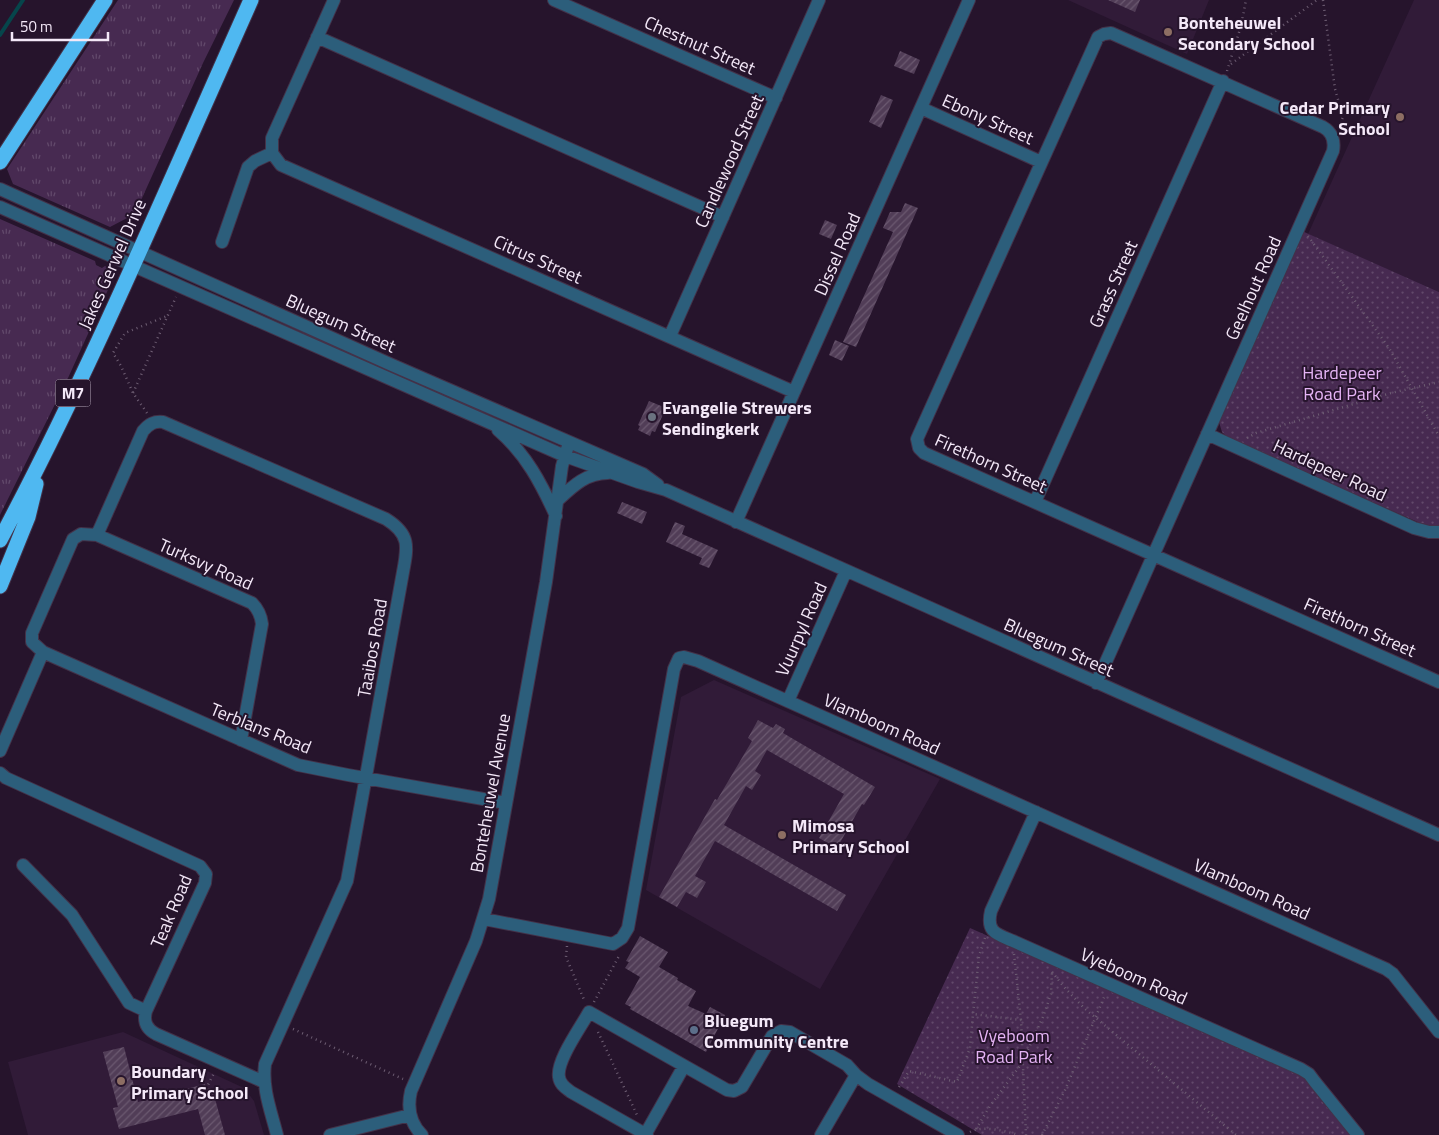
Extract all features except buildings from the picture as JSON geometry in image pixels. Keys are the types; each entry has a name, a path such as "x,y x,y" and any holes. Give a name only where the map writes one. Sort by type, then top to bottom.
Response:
{"highway":[{"path":"0,162 105,0"},
{"name":"Jakes Gerwel Drive","path":"0,540 32,479 117,300 251,0"},
{"path":"0,586 28,517 41,458"}],"street":[{"path":"222,242 248,167 255,161 272,153 272,138 334,0"},
{"name":"Chestnut Street","path":"554,0 776,98"},
{"name":"Candlewood Street","path":"670,336 820,0"},
{"name":"Dissel Road","path":"736,522 969,0"},
{"name":"Firethorn Street","path":"1222,81 1111,33 1098,37 917,439 917,444 924,453 1439,682"},
{"path":"317,37 723,217"},
{"path":"1222,81 1323,126 1328,129 1333,137"},
{"name":"Grass Street","path":"1035,502 1222,81"},
{"name":"Ebony Street","path":"921,108 1041,162"},
{"name":"Geelhout Road","path":"1096,683 1333,151 1333,137"},
{"name":"Citrus Street","path":"272,153 281,165 794,392"},
{"name":"Bluegum Street","path":"0,189 643,474 666,490"},
{"name":"Bluegum Street","path":"0,207 565,456 666,490 1439,835"},
{"name":"Taaibos Road","path":"153,423 164,422 386,519 403,534 407,544 366,779 344,890 265,1064 265,1089 278,1135"},
{"path":"488,422 524,456 556,516"},
{"path":"0,751 43,652 32,642 32,633 70,546 76,535 87,533 97,535 143,431 153,423"},
{"name":"Hardepeer Road","path":"1207,434 1414,528 1429,532 1439,532"},
{"name":"Bonteheuwel Avenue","path":"410,1115 409,1098 412,1086 476,941 489,899 546,582 562,466 570,442"},
{"path":"558,500 577,483 589,476 601,473 616,474"},
{"name":"Turksvy Road","path":"97,535 252,603 256,607 262,617 262,624 240,740"},
{"name":"Vuurpyl Road","path":"788,701 846,571"},
{"name":"Terblans Road","path":"43,652 298,765 366,779 506,803"},
{"name":"Vlamboom Road","path":"613,944 622,938 628,928 674,669 679,658 684,657 698,661 1386,969 1393,974 1439,1032"},
{"name":"Teak Road","path":"0,773 6,778 196,863 204,870 206,874 205,883 146,1011"},
{"name":"Vyeboom Road","path":"1036,812 991,911 991,930 996,934 1301,1069 1315,1082 1358,1135"},
{"path":"24,865 72,915 129,1003 146,1011 145,1022 151,1031 264,1082"},
{"path":"484,919 613,944"},
{"path":"684,1066 646,1135 571,1092 562,1085 559,1079 561,1063 589,1012 684,1066 723,1089 730,1091 738,1089 744,1084 772,1036 776,1032 785,1031 847,1065 856,1075 958,1135"},
{"path":"821,1135 856,1075"},
{"path":"330,1135 410,1115 422,1135"}],"path":[{"path":"1222,81 1230,64 1246,0"},
{"path":"1230,64 1317,0"},
{"path":"1323,0 1335,89 1343,117 1333,137"},
{"path":"1299,228 1308,236 1389,348 1439,436"},
{"path":"132,393 176,297"},
{"path":"153,423 132,393 121,366 113,353 125,333 167,316"},
{"path":"1232,445 1256,433 1391,393 1439,382"},
{"path":"1013,941 1021,1020 1026,1135"},
{"path":"567,942 566,957 589,1012 646,1135"},
{"path":"589,1012 619,956 613,944"},
{"path":"893,1098 909,1071 957,1082 970,1048 979,956"},
{"path":"1046,956 1046,963 1064,987 1096,1019 1236,1135"},
{"path":"966,1135 976,1129 990,1106 1022,1063 1043,1017 1051,994 1052,971"},
{"path":"1042,1135 1065,1090 1110,984"},
{"path":"973,1014 1021,1020"},
{"path":"283,1025 403,1079"},
{"path":"206,1090 219,1062"},
{"path":"976,1129 1007,1131 1019,1135"}],"shaded area":[{"name":"Bonteheuwel Secondary School","path":"1068,0 1209,0 1187,54"},
{"name":"Cedar Primary School","path":"1414,0 1439,0 1439,292 1308,234"},
{"name":"Mimosa Primary School","path":"714,680 940,779 820,989 646,890 681,697"},
{"name":"Boundary Primary School","path":"123,1032 244,1088 254,1101 264,1135 28,1135 8,1062"}],"green space":[{"path":"118,0 234,0 203,63 133,218 129,217 110,227 13,184 7,169"},
{"path":"0,219 95,261 96,265 102,268 105,266 109,268 105,277 107,282 111,283 68,378 0,515"},
{"name":"Hardepeer Road Park","path":"1302,231 1439,292 1439,526 1420,523 1229,439 1222,432 1219,422"},
{"name":"Vyeboom Road Park","path":"970,928 1303,1075 1352,1135 982,1135 897,1084"}],"waterway":[{"path":"0,35 23,0"}],"place":[{"name":"Bonteheuwel Secondary School","path":"1168,32"},
{"name":"Cedar Primary School","path":"1400,117"},
{"name":"Evangelie Strewers Sendingkerk","path":"652,417"},
{"name":"Mimosa Primary School","path":"782,835"},
{"name":"Bluegum Community Centre","path":"694,1030"},
{"name":"Boundary Primary School","path":"121,1081"}]}
